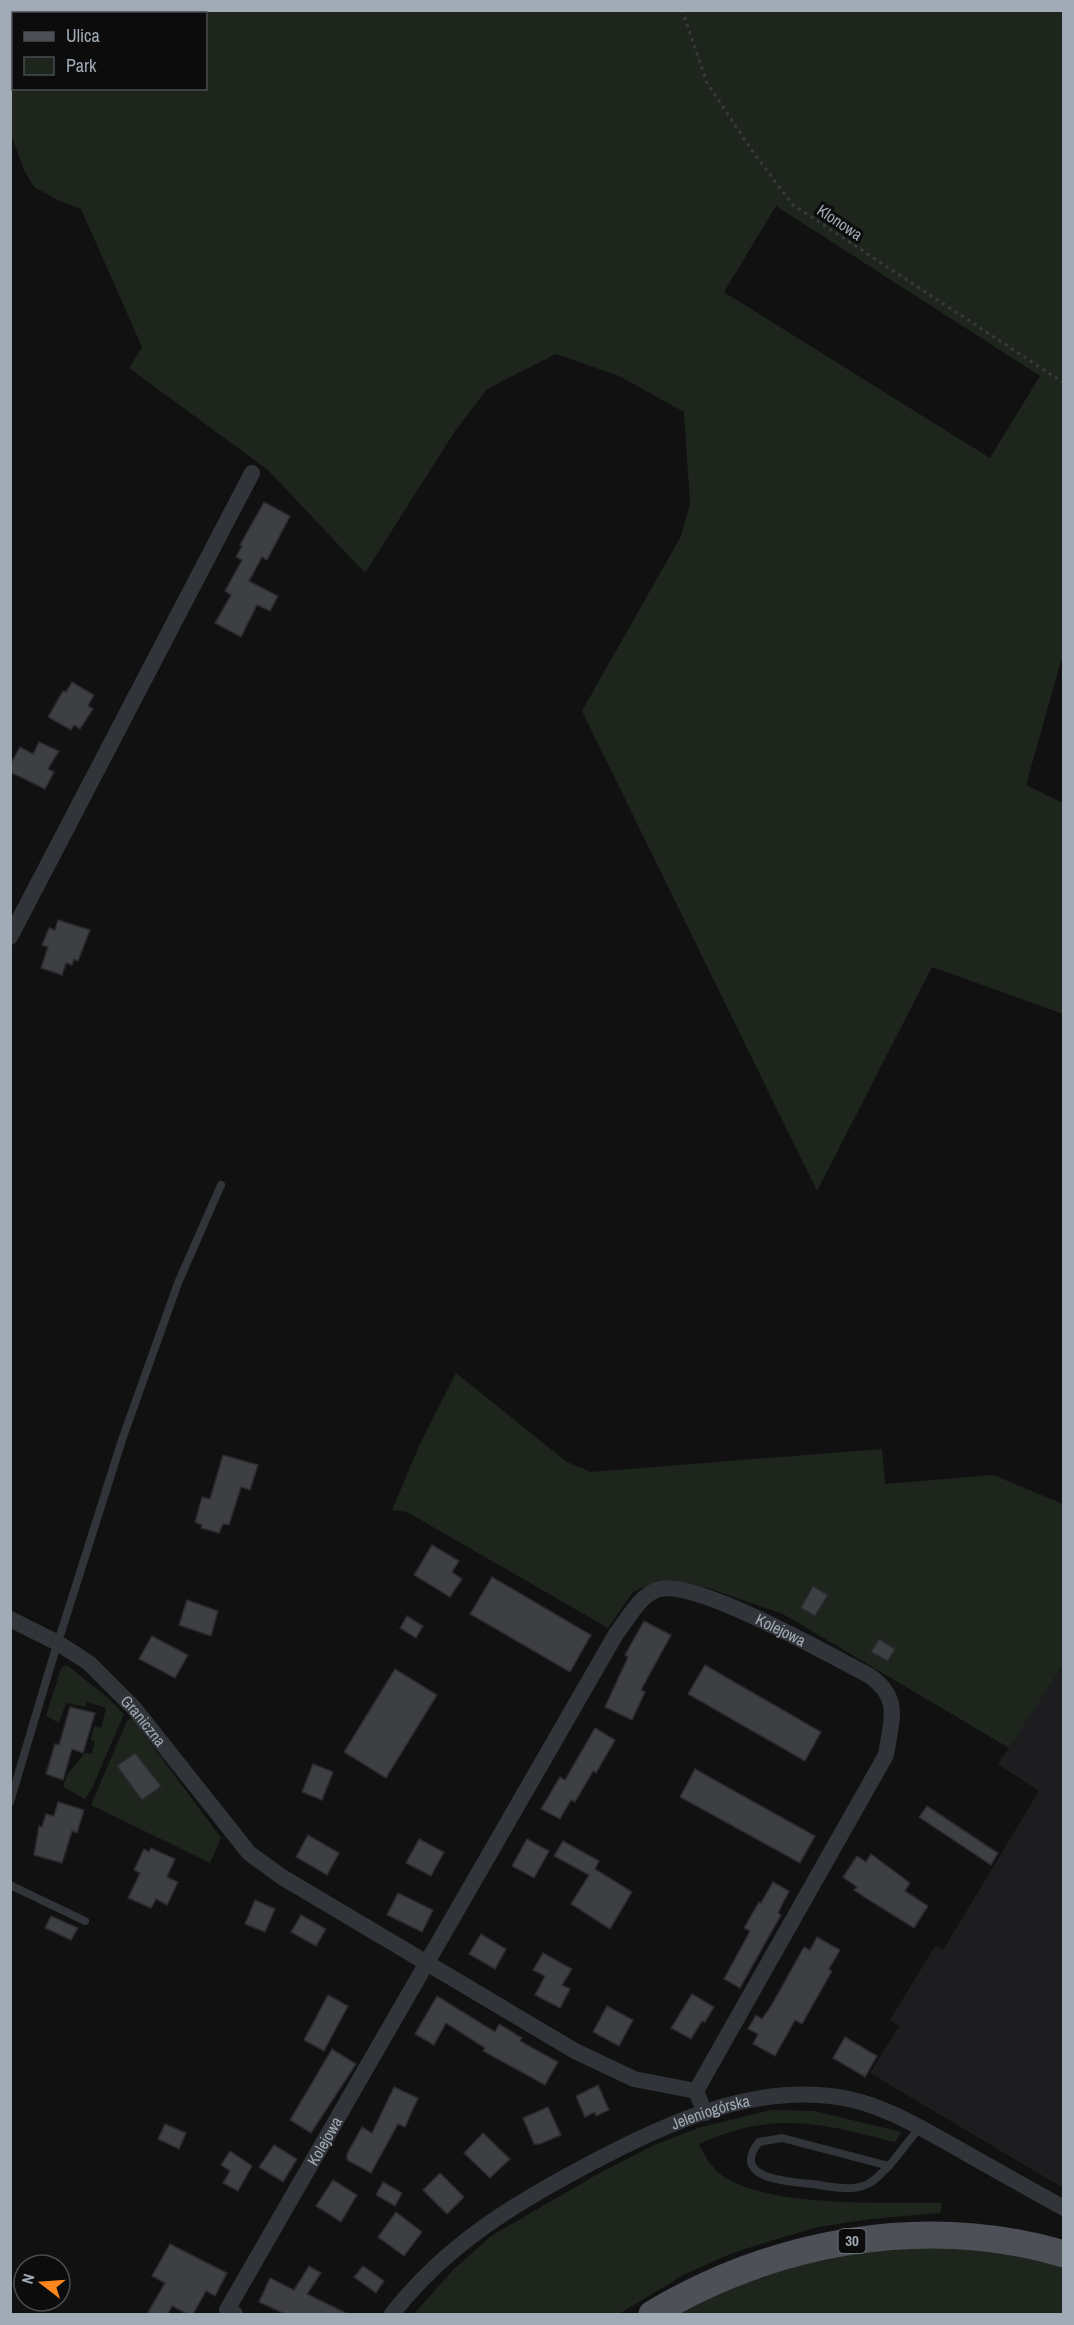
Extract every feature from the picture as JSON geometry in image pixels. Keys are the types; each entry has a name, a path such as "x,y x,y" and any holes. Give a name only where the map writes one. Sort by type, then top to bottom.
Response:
{"main road":[{"name":"30","path":"652,2314 706,2285 752,2265 792,2253 845,2242 902,2236 945,2236 997,2240 1064,2254"}],"street":[{"path":"10,936 252,473"},
{"name":"Kolejowa","path":"235,2314 227,2310 616,1634 643,1599 659,1589 680,1588 712,1598 744,1612 870,1676 884,1686 892,1701 886,1755 696,2091"},
{"name":"Graniczna","path":"10,1619 58,1643 89,1663 134,1708 249,1853 282,1877 427,1964"},
{"path":"427,1964 575,2051 634,2079 696,2091 705,2113"},
{"name":"Jeleniogórska","path":"392,2314 430,2272 478,2230 532,2194 627,2145 684,2119 753,2100 799,2094 832,2096 858,2102 920,2127 1064,2208"}],"lane":[{"path":"10,1802 123,1437 178,1283 221,1185"},
{"path":"10,1885 85,1921"},
{"path":"889,2166 782,2138 759,2142 752,2158 753,2168 761,2175 774,2180 851,2188 869,2184 889,2166 920,2127"}],"path":[{"name":"Klonowa","path":"682,10 707,83 792,205 1064,383"}],"shaded area":[{"path":"1063,1665 1063,2188 870,2073 899,2026 890,2020 935,1946 943,1950 1039,1791 998,1764"}],"green space":[{"path":"11,10 1063,11 1063,654 1026,785 1063,803 1063,1014 932,967 817,1191 582,711 681,536 690,504 684,412 619,376 556,354 487,389 455,431 365,573 268,470 129,368 142,347 81,209 34,187 25,172 11,135","holes":["776,206 1040,376 990,458 724,292"]},
{"path":"456,1373 567,1462 591,1472 882,1449 885,1484 993,1475 1063,1504 1063,1665 1009,1748 783,1614 708,1588 674,1581 644,1587 633,1592 608,1628 407,1512 392,1510 419,1446"},
{"path":"67,1665 124,1714 85,1799 63,1787 67,1775 85,1753 92,1754 95,1741 91,1740 94,1726 101,1728 106,1708 87,1702 85,1707 66,1703 59,1723 46,1716 61,1668"},
{"path":"132,1718 221,1838 210,1863 91,1805 127,1721"},
{"path":"771,2110 814,2111 902,2132 895,2142 819,2125 774,2123 751,2127 726,2133 699,2144 708,2160 720,2174 740,2185 766,2193 827,2201 942,2203 940,2213 871,2219 818,2227 780,2238 733,2253 685,2274 619,2314 414,2314 453,2270 491,2236 603,2171 654,2145 701,2127"},
{"path":"901,2247 975,2248 1063,2265 1063,2314 674,2314 739,2283 836,2255"}],"building":[{"path":"264,502 290,516 267,560 262,557 249,581 278,596 270,611 257,605 241,637 215,623 231,595 225,591 242,560 236,557 242,546 240,545"},
{"path":"72,682 94,695 88,706 93,709 80,729 74,725 71,730 48,717 63,691 66,692"},
{"path":"39,742 59,751 48,769 54,772 45,789 10,772 10,765 20,747 33,754"},
{"path":"58,920 90,930 78,961 74,959 72,965 66,963 62,975 41,968 48,947 42,945 49,928 55,930"},
{"path":"223,1455 258,1465 250,1490 241,1487 229,1525 223,1524 219,1533 201,1528 202,1525 195,1522 202,1497 210,1499"},
{"path":"432,1545 459,1561 452,1572 462,1579 450,1597 414,1575"},
{"path":"492,1577 591,1635 570,1672 470,1614"},
{"path":"813,1586 828,1595 815,1616 801,1608"},
{"path":"187,1600 218,1611 211,1636 179,1625"},
{"path":"407,1616 423,1626 416,1638 400,1628"},
{"path":"644,1621 671,1635 641,1690 645,1692 632,1720 605,1707 628,1657 625,1655"},
{"path":"152,1636 188,1655 175,1678 139,1659"},
{"path":"879,1639 895,1649 888,1661 871,1652"},
{"path":"705,1665 821,1732 805,1761 688,1694"},
{"path":"395,1669 437,1695 386,1778 344,1752"},
{"path":"70,1707 95,1713 83,1753 72,1749 63,1780 46,1774 55,1744 59,1745"},
{"path":"595,1728 615,1740 596,1773 593,1771 575,1802 571,1800 560,1819 541,1809 560,1777 565,1780"},
{"path":"135,1753 161,1786 142,1800 117,1766"},
{"path":"313,1764 333,1772 322,1800 302,1792"},
{"path":"695,1769 815,1836 800,1863 680,1797"},
{"path":"58,1802 84,1810 77,1833 72,1831 62,1863 34,1855 39,1826 42,1827 46,1814 54,1816"},
{"path":"927,1806 998,1853 991,1865 919,1817"},
{"path":"308,1835 339,1853 327,1875 296,1857"},
{"path":"419,1839 444,1852 431,1876 406,1863"},
{"path":"527,1839 549,1851 534,1878 512,1866"},
{"path":"563,1841 599,1861 595,1869 632,1892 610,1929 571,1904 589,1875 554,1856"},
{"path":"151,1848 175,1859 167,1877 178,1882 167,1905 156,1899 151,1908 128,1898 140,1873 134,1870 144,1849 149,1852"},
{"path":"871,1854 910,1883 905,1891 928,1906 914,1928 854,1890 857,1887 843,1877 857,1856 866,1862"},
{"path":"773,1882 789,1891 778,1913 781,1915 740,1988 724,1979 750,1931 744,1928"},
{"path":"398,1893 433,1910 422,1932 387,1915"},
{"path":"255,1900 275,1909 265,1932 245,1924"},
{"path":"301,1915 326,1929 316,1946 291,1932"},
{"path":"51,1916 78,1928 71,1940 45,1928"},
{"path":"481,1934 506,1949 495,1969 469,1954"},
{"path":"817,1937 840,1950 829,1969 832,1971 802,2024 795,2020 775,2056 753,2044 758,2034 748,2029 756,2015 762,2019 804,1947 810,1950"},
{"path":"543,1953 572,1969 562,1985 570,1989 560,2008 535,1995 545,1976 533,1970"},
{"path":"692,1994 714,2007 691,2039 671,2028"},
{"path":"328,1995 348,2006 324,2051 304,2040"},
{"path":"437,1996 495,2032 499,2024 522,2038 520,2041 558,2062 545,2085 483,2051 485,2048 446,2023 434,2045 415,2034"},
{"path":"607,2006 633,2020 619,2046 593,2032"},
{"path":"845,2037 877,2056 865,2077 833,2058"},
{"path":"332,2049 356,2064 311,2133 290,2120"},
{"path":"598,2085 609,2110 596,2116 595,2112 585,2117 576,2096"},
{"path":"394,2087 418,2098 405,2127 398,2124 371,2173 347,2160 347,2154 362,2127 372,2133"},
{"path":"548,2107 561,2135 540,2144 534,2144 523,2118"},
{"path":"165,2124 186,2133 179,2149 158,2139"},
{"path":"483,2133 510,2159 490,2178 464,2153"},
{"path":"274,2145 297,2159 283,2182 259,2167"},
{"path":"230,2151 252,2166 238,2191 223,2183 230,2171 221,2165"},
{"path":"440,2173 464,2197 447,2214 423,2190"},
{"path":"333,2180 357,2195 341,2222 316,2206"},
{"path":"383,2182 402,2193 395,2206 376,2195"},
{"path":"396,2212 422,2232 404,2256 378,2237"},
{"path":"170,2244 227,2273 215,2296 206,2291 193,2314 187,2314 172,2306 168,2314 147,2314 165,2283 152,2276"},
{"path":"309,2266 321,2273 307,2294 348,2314 285,2314 259,2302 270,2278 294,2290"},
{"path":"363,2266 384,2281 376,2293 354,2277"}]}
